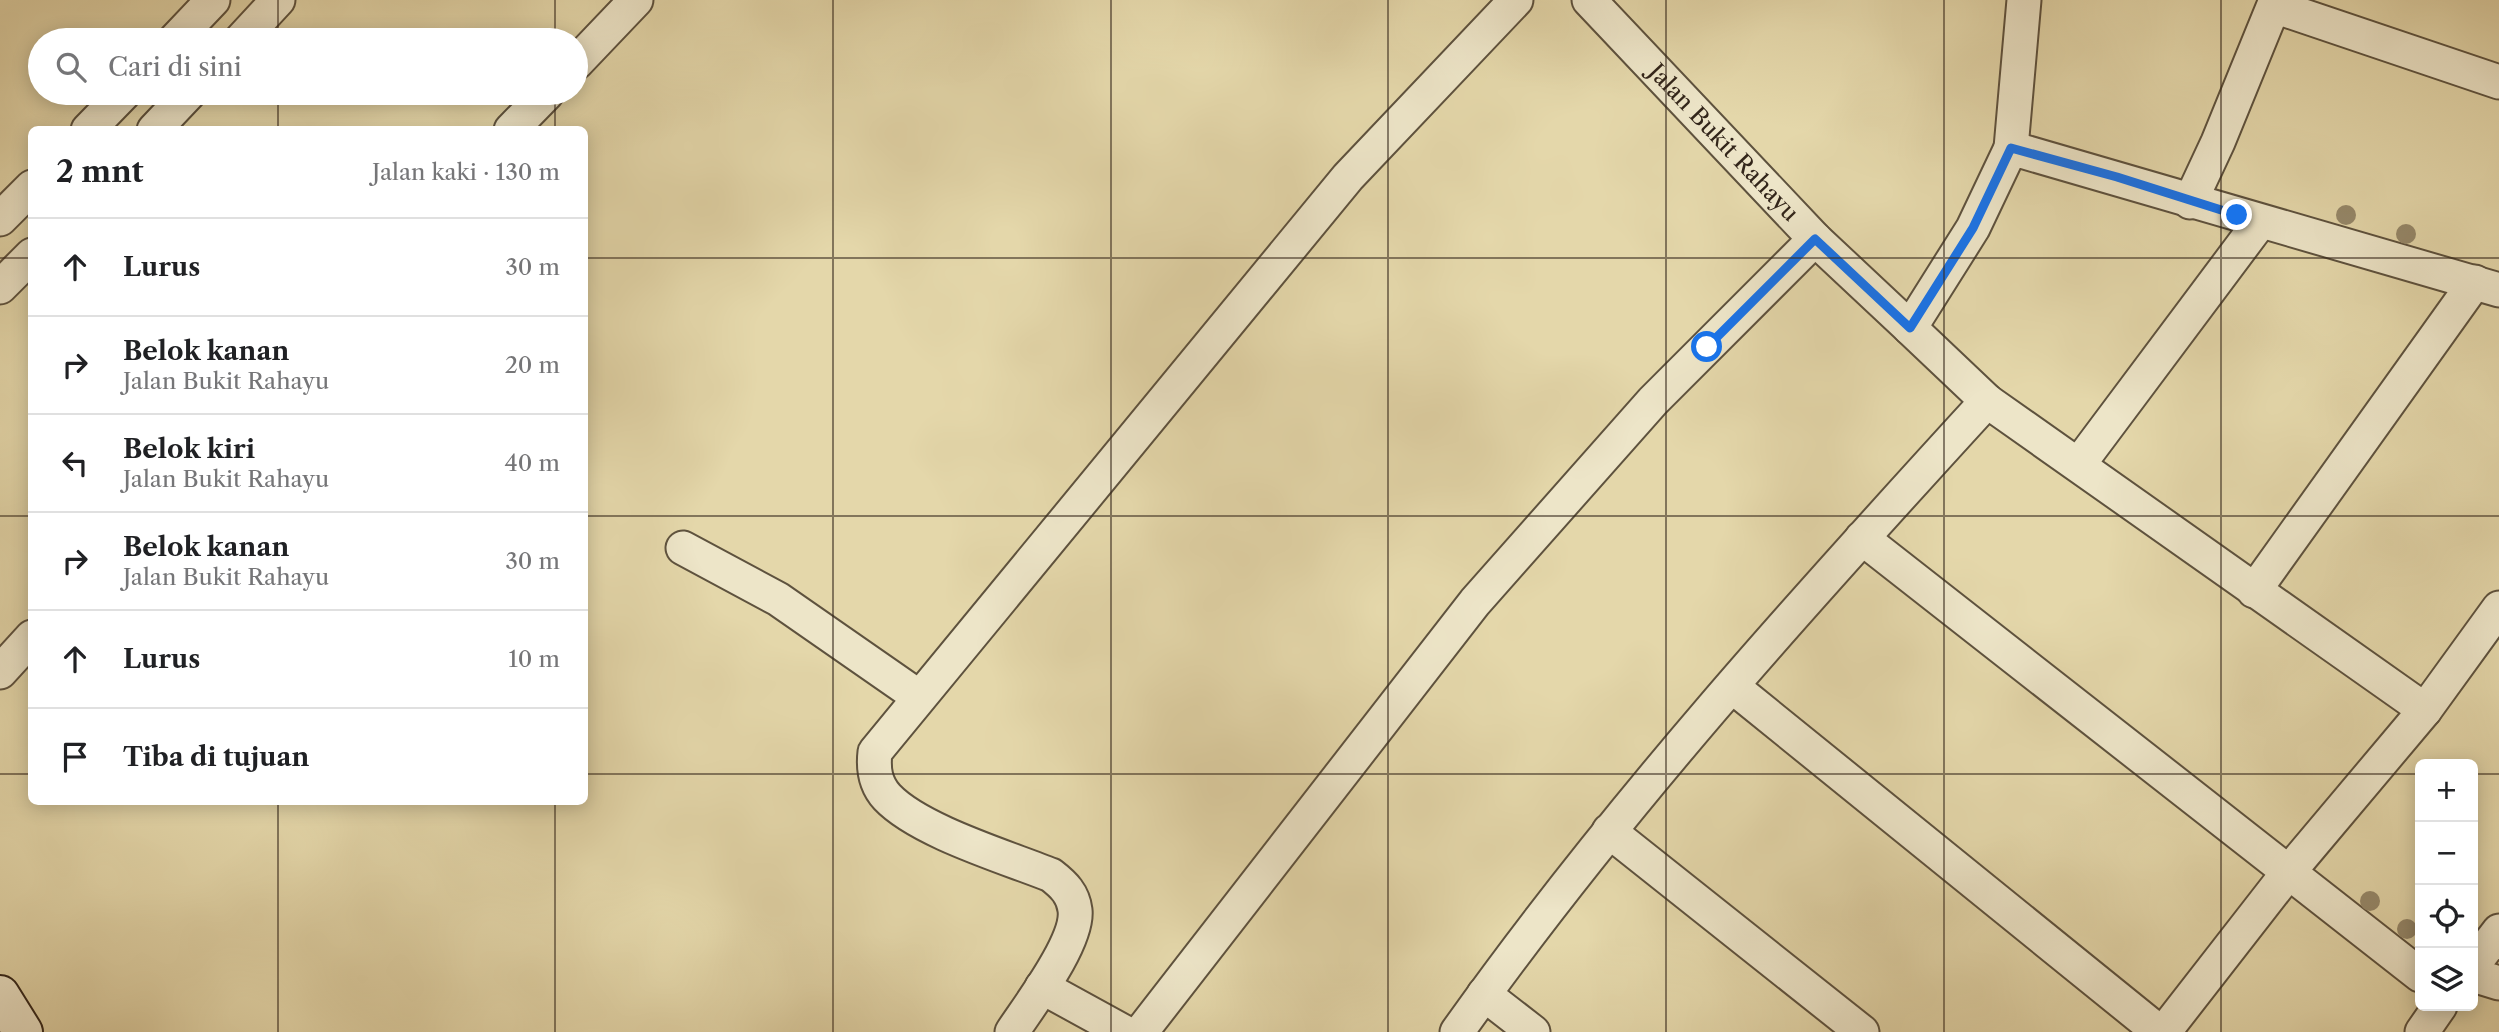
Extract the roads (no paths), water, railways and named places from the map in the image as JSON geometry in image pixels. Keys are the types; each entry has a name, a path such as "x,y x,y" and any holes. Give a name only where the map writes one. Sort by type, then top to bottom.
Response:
{"main road":[{"path":"0,995 23,1032"}],"street":[{"path":"186,28 213,0"},
{"path":"252,28 278,0"},
{"path":"588,50 636,0"},
{"path":"1012,1032 1042,987 1073,929 1076,913 1066,887 1051,875 926,824 888,798 875,778 875,752 1348,177 1516,0"},
{"name":"Jalan Bukit Rahayu","path":"1590,0 1815,239 1987,401 2425,710"},
{"path":"1910,328 1973,228 2011,148 2024,0"},
{"path":"2190,202 2275,3 2499,82"},
{"path":"92,126 112,105"},
{"path":"158,126 178,105"},
{"path":"515,126 535,105"},
{"path":"2011,148 2487,286 2254,591"},
{"path":"0,219 28,191"},
{"path":"2079,464 2260,222"},
{"path":"1141,1032 1475,602 1653,401 1815,239"},
{"path":"0,287 28,259"},
{"path":"1457,1032 1609,831 1861,538 1987,401"},
{"path":"1861,538 2287,874 2415,971"},
{"path":"683,548 778,599 919,697"},
{"path":"1733,687 2161,1032 2287,874 2425,710 2499,608"},
{"path":"0,671 28,641"},
{"path":"1609,831 1862,1032"},
{"path":"2478,958 2499,931"},
{"path":"2478,977 2499,983"},
{"path":"1042,987 1124,1032"},
{"path":"1484,995 1533,1032"},
{"path":"2422,1032 2437,1011"}]}
